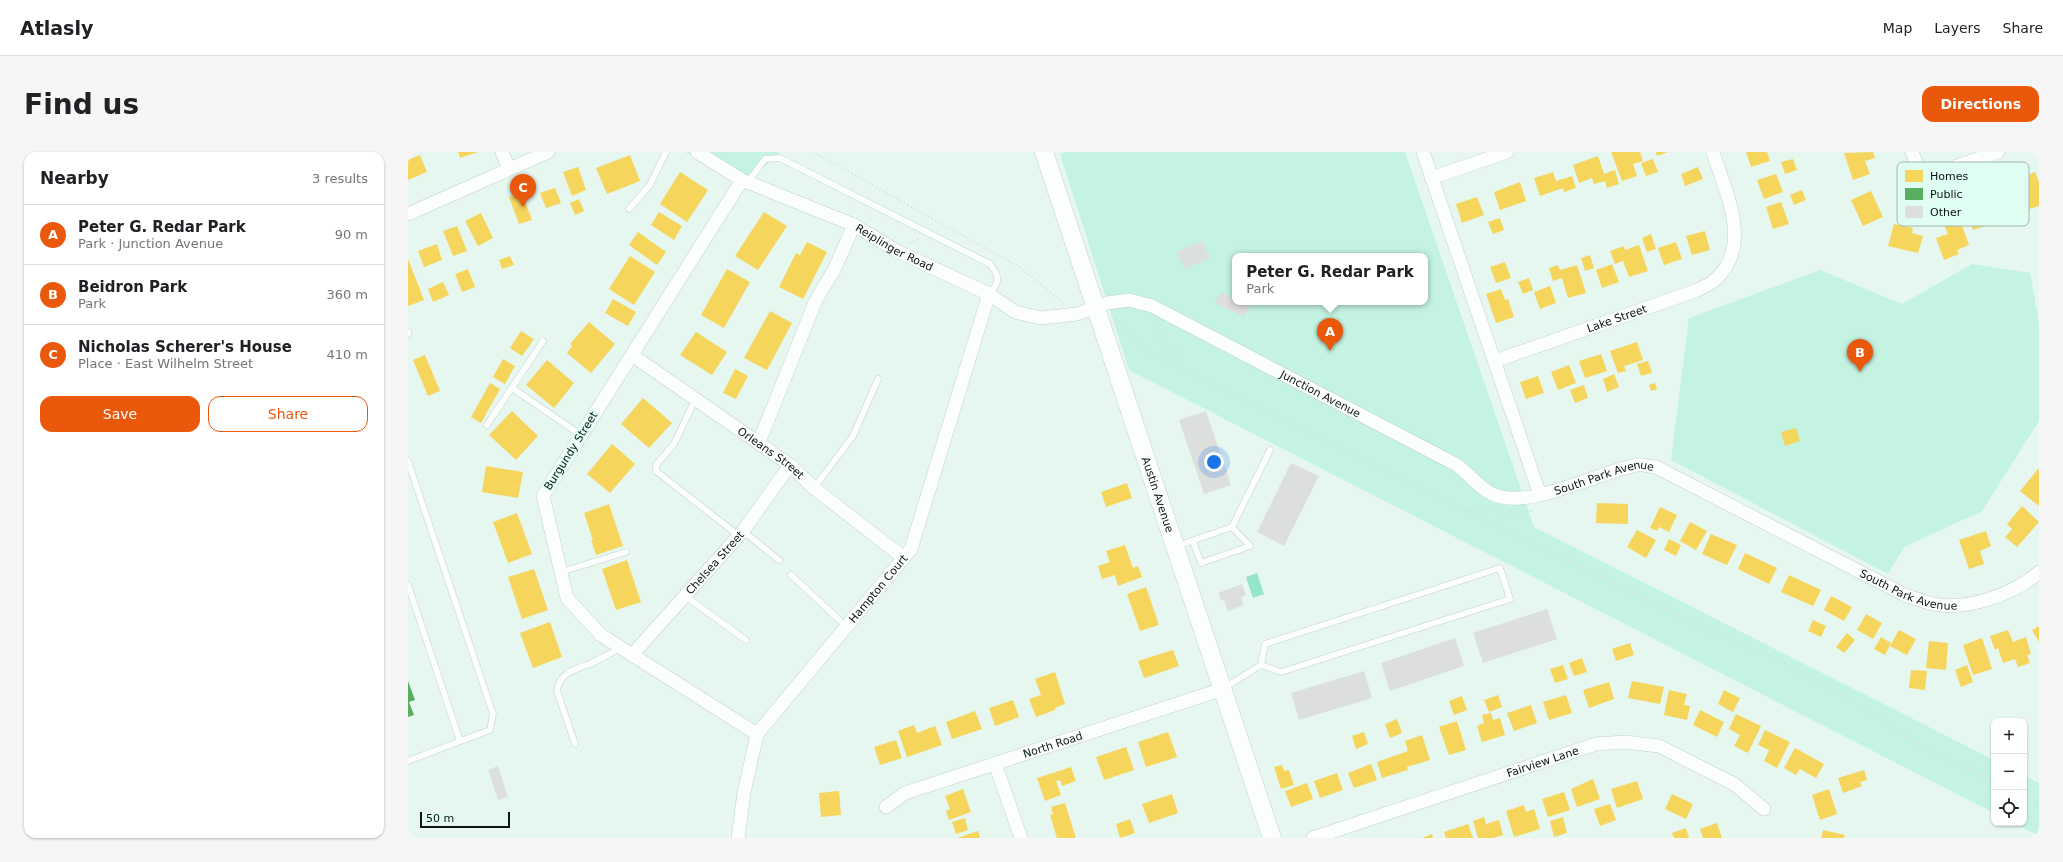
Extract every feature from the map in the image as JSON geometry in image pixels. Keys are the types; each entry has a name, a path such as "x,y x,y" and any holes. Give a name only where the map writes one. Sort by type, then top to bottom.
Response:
{"street":[{"path":"502,152 509,169"},
{"path":"408,214 548,152"},
{"name":"Reiplinger Road","path":"697,152 745,181 854,225 897,251 989,294 1015,312 1040,318 1077,314 1101,305"},
{"name":"Austin Avenue","path":"1044,152 1101,305 1175,547 1272,838"},
{"name":"South Park Avenue","path":"1423,152 1540,495 1605,474 1639,465 1656,467 1905,594 1935,604 1962,606 1988,599 2033,578 2039,572"},
{"path":"1431,178 1507,152"},
{"name":"Lake Street","path":"1495,361 1695,292 1716,279 1729,263 1734,251 1736,240 1733,220 1713,152"},
{"path":"1912,152 1916,162"},
{"path":"1969,162 1998,152"},
{"name":"Burgundy Street","path":"745,181 543,496 567,598 601,635 757,734"},
{"path":"759,442 816,300 834,270 854,225"},
{"name":"Hampton Court","path":"738,838 744,793 757,734 847,628 911,549 989,294"},
{"name":"Junction Avenue","path":"1101,305 1129,300 1152,306 1457,465 1469,474 1478,485 1492,494 1508,499 1523,499 1540,495"},
{"name":"Orleans Street","path":"632,355 790,465 814,488 904,558"},
{"name":"Chelsea Street","path":"632,655 741,534 790,465"},
{"name":"North Road","path":"886,807 905,793 1223,689"},
{"name":"Fairview Lane","path":"1313,838 1596,744 1625,742 1659,746 1734,784 1764,809"},
{"path":"995,763 1021,838"}],"lane":[{"path":"629,209 650,185 666,152"},
{"path":"745,181 765,159 780,158 990,264 996,272 998,278 996,286 989,294"},
{"path":"487,425 543,341"},
{"path":"814,488 853,436 878,379"},
{"path":"512,388 582,435"},
{"path":"695,400 674,444 656,465 656,471 741,534 779,560"},
{"path":"1175,547 1232,527 1270,450"},
{"path":"408,461 493,714 490,730 408,761"},
{"path":"1193,541 1201,563 1250,546 1232,527"},
{"path":"561,572 626,552"},
{"path":"1223,689 1260,665 1265,644 1500,568 1510,599 1281,672 1260,665"},
{"path":"791,575 847,628"},
{"path":"408,585 460,741"},
{"path":"685,596 746,640"},
{"path":"575,744 557,691 558,685 564,676 572,670 621,648"}],"path":[{"path":"813,152 1021,268 1040,286 1064,304"},
{"path":"1101,305 1110,316 1124,326 1140,348 1697,625 1781,660 1841,695 1929,750 1991,780"},
{"path":"1160,310 1161,329 1158,340 1177,351 1172,364"},
{"path":"2027,797 2039,803"}],"shaded area":[{"path":"685,152 780,152 748,182"},
{"path":"1065,152 1405,152 1534,527 1991,758 1991,811 1129,370 1060,154"},
{"path":"1972,264 2030,273 2039,323 2039,421 1982,511 1904,547 1888,574 1671,460 1689,318 1820,270 1902,304"},
{"path":"1257,573 1264,594 1253,598 1246,577"},
{"path":"2027,777 2039,783 2039,836 2019,826 2027,826"}],"building: Homes":[{"path":"458,152 478,152 460,158"},
{"path":"1611,152 1640,152 1643,161 1633,164 1637,176 1622,181"},
{"path":"1656,152 1668,152 1657,156"},
{"path":"1746,152 1767,152 1770,161 1751,167"},
{"path":"1873,152 1875,158 1865,161 1870,174 1853,180 1844,153"},
{"path":"420,155 427,172 408,180 408,160"},
{"path":"630,155 640,181 607,194 596,168"},
{"path":"1598,156 1604,174 1615,170 1619,184 1607,188 1605,181 1594,184 1592,178 1579,183 1573,165"},
{"path":"1653,159 1658,172 1646,176 1641,163"},
{"path":"1793,159 1797,170 1785,174 1781,162"},
{"path":"578,167 586,190 572,196 563,172"},
{"path":"1698,167 1703,179 1685,186 1681,174"},
{"path":"680,172 708,190 687,222 660,204"},
{"path":"1553,172 1556,181 1572,176 1576,188 1564,192 1563,188 1540,196 1534,178"},
{"path":"2035,172 2039,182 2039,206 2029,209 2029,174"},
{"path":"1776,174 1783,192 1764,199 1757,180"},
{"path":"1520,182 1526,201 1500,210 1494,192"},
{"path":"555,188 561,203 546,208 540,193"},
{"path":"1802,190 1806,200 1794,205 1790,195"},
{"path":"1871,191 1883,217 1863,226 1851,200"},
{"path":"522,193 532,220 519,224 509,197"},
{"path":"1477,197 1484,215 1462,223 1456,204"},
{"path":"579,199 584,211 575,215 570,203"},
{"path":"1781,202 1789,224 1773,229 1766,207"},
{"path":"659,212 682,226 674,240 651,225"},
{"path":"764,212 787,226 758,270 735,256"},
{"path":"481,213 493,238 478,246 465,221"},
{"path":"1500,218 1504,230 1493,234 1488,222"},
{"path":"1894,224 1897,226 1913,228 1912,233 1923,236 1918,253 1888,246"},
{"path":"457,226 467,251 453,256 443,231"},
{"path":"1945,226 1962,226 1969,245 1957,250 1959,254 1944,260 1936,238 1948,234"},
{"path":"1972,226 1985,226 1973,230"},
{"path":"1705,231 1710,250 1692,255 1686,236"},
{"path":"638,232 666,252 657,265 629,245"},
{"path":"1651,234 1656,249 1647,252 1642,238"},
{"path":"807,242 827,252 803,299 779,287 796,253 800,255"},
{"path":"1676,242 1682,259 1664,265 1658,248"},
{"path":"437,244 442,260 424,267 418,251"},
{"path":"1639,245 1648,271 1629,277 1623,261 1615,264 1610,251 1624,246 1625,250"},
{"path":"1590,255 1594,268 1585,271 1581,258"},
{"path":"510,256 514,265 502,269 499,260"},
{"path":"630,256 655,272 634,305 609,289"},
{"path":"408,259 424,300 408,306"},
{"path":"1505,262 1511,278 1496,283 1490,267"},
{"path":"1612,264 1619,282 1602,288 1596,270"},
{"path":"1558,265 1560,270 1577,265 1586,293 1568,298 1562,278 1553,281 1549,268"},
{"path":"468,269 475,287 462,292 455,274"},
{"path":"727,269 750,282 724,328 701,315"},
{"path":"1529,278 1533,290 1523,294 1518,282"},
{"path":"443,282 449,295 433,302 428,289"},
{"path":"1550,286 1556,303 1540,309 1534,292"},
{"path":"1501,289 1505,300 1508,299 1514,317 1496,323 1486,294"},
{"path":"613,299 636,312 628,326 605,313"},
{"path":"770,311 792,323 767,370 744,358"},
{"path":"589,322 615,344 591,373 567,353 572,346 570,344"},
{"path":"521,331 534,339 522,356 510,348"},
{"path":"696,332 727,352 712,375 680,355"},
{"path":"1637,342 1643,360 1624,366 1626,371 1618,373 1610,351"},
{"path":"1601,354 1607,371 1585,378 1579,361"},
{"path":"425,355 440,391 428,396 413,360"},
{"path":"503,359 515,366 505,384 493,377"},
{"path":"547,360 574,383 554,408 526,385"},
{"path":"1648,361 1652,373 1641,376 1637,364"},
{"path":"1569,365 1576,383 1558,390 1551,372"},
{"path":"735,369 748,376 736,399 723,393"},
{"path":"1614,374 1619,387 1607,392 1603,379"},
{"path":"1538,376 1544,393 1526,399 1520,382"},
{"path":"490,383 500,389 481,423 471,417"},
{"path":"1655,383 1657,389 1651,391 1649,385"},
{"path":"1584,385 1588,398 1575,403 1570,390"},
{"path":"643,398 672,423 649,448 621,424"},
{"path":"512,411 538,436 516,460 489,435"},
{"path":"1796,428 1800,441 1785,446 1781,432"},
{"path":"612,444 635,464 610,493 587,474"},
{"path":"486,466 523,472 518,498 482,492"},
{"path":"2038,469 2039,470 2039,506 2020,491"},
{"path":"1127,483 1132,498 1106,507 1101,492"},
{"path":"1597,503 1628,504 1628,524 1596,523"},
{"path":"609,504 623,546 596,555 591,540 593,540 584,513"},
{"path":"2022,506 2039,522 2017,547 2005,537 2012,529 2007,524"},
{"path":"1660,507 1677,515 1669,532 1659,527 1657,531 1650,528"},
{"path":"517,513 532,554 508,563 493,522"},
{"path":"1690,522 1707,531 1696,550 1680,541"},
{"path":"1637,530 1656,540 1646,558 1627,547"},
{"path":"1986,531 1991,546 1980,551 1984,564 1969,569 1959,540"},
{"path":"1711,534 1737,545 1727,565 1702,554"},
{"path":"1669,539 1681,545 1676,556 1664,550"},
{"path":"1125,545 1133,568 1138,566 1142,577 1118,586 1115,575 1102,579 1098,566 1110,562 1106,551"},
{"path":"1745,553 1777,568 1769,584 1738,569"},
{"path":"627,560 641,602 616,610 602,569"},
{"path":"534,569 548,610 522,619 508,577"},
{"path":"1789,575 1821,590 1813,606 1781,592"},
{"path":"1146,587 1159,625 1140,631 1127,594"},
{"path":"1831,596 1852,607 1844,621 1824,610"},
{"path":"1866,614 1882,623 1873,639 1857,630"},
{"path":"1813,620 1826,626 1821,637 1808,631"},
{"path":"550,622 562,657 533,668 520,633"},
{"path":"2039,626 2039,642 2032,630"},
{"path":"1899,630 1916,639 1907,655 1890,646"},
{"path":"2008,630 2013,642 2026,637 2031,654 2027,655 2030,663 2018,667 2015,659 2003,663 1998,648 1995,650 1990,636"},
{"path":"1847,633 1855,640 1844,653 1836,647"},
{"path":"1881,637 1891,643 1885,655 1874,649"},
{"path":"1982,638 1992,669 1973,675 1963,645"},
{"path":"1929,641 1948,643 1946,670 1926,668"},
{"path":"1630,643 1634,655 1616,661 1612,649"},
{"path":"1173,650 1179,666 1144,678 1138,661"},
{"path":"1582,658 1587,672 1574,676 1569,663"},
{"path":"1563,665 1568,679 1555,683 1550,669"},
{"path":"1967,665 1973,682 1961,687 1955,670"},
{"path":"1911,670 1927,671 1925,690 1909,688"},
{"path":"1055,672 1065,704 1055,708 1055,710 1036,717 1029,699 1041,695 1035,679"},
{"path":"1632,681 1664,687 1660,704 1628,698"},
{"path":"1609,682 1614,699 1589,708 1583,690"},
{"path":"1669,690 1687,694 1684,705 1690,706 1687,720 1664,715"},
{"path":"1724,690 1740,698 1733,712 1718,704"},
{"path":"1498,695 1502,707 1489,712 1484,700"},
{"path":"1566,695 1572,713 1549,720 1543,702"},
{"path":"1462,696 1467,710 1454,715 1449,701"},
{"path":"1013,700 1019,717 995,726 989,708"},
{"path":"1531,705 1537,723 1514,731 1507,713"},
{"path":"1700,710 1724,722 1717,737 1693,725"},
{"path":"975,711 982,729 952,739 946,722"},
{"path":"1491,713 1493,720 1500,718 1505,735 1482,742 1477,726 1484,723 1482,715"},
{"path":"1736,714 1761,726 1748,753 1734,746 1740,735 1729,729"},
{"path":"1397,719 1402,733 1390,738 1385,724"},
{"path":"1457,721 1466,750 1449,755 1439,727"},
{"path":"914,725 917,733 935,726 942,745 907,757 898,731"},
{"path":"1765,730 1790,742 1777,768 1764,761 1769,750 1758,745"},
{"path":"1168,732 1177,757 1146,767 1138,742"},
{"path":"1364,732 1368,744 1356,749 1352,736"},
{"path":"1422,735 1430,760 1407,767 1408,770 1382,778 1377,762 1408,751 1405,741"},
{"path":"896,740 902,758 880,765 874,747"},
{"path":"1126,747 1134,770 1104,780 1096,757"},
{"path":"1795,748 1824,764 1816,778 1800,769 1796,775 1784,768"},
{"path":"1371,764 1377,780 1354,788 1348,773"},
{"path":"1282,765 1284,771 1289,770 1294,785 1281,789 1274,767"},
{"path":"1071,767 1076,781 1062,786 1060,780 1056,781 1061,795 1045,801 1037,778"},
{"path":"1864,770 1867,780 1860,782 1862,786 1843,793 1838,778"},
{"path":"1337,773 1343,790 1320,798 1314,781"},
{"path":"1593,779 1600,799 1577,807 1571,789"},
{"path":"1637,781 1643,799 1617,808 1611,789"},
{"path":"1307,783 1313,799 1291,807 1285,791"},
{"path":"963,789 971,812 949,820 946,811 950,809 945,796"},
{"path":"1829,789 1837,814 1820,820 1812,795"},
{"path":"839,791 841,815 821,817 819,793"},
{"path":"1564,792 1570,810 1548,817 1542,799"},
{"path":"1172,794 1178,813 1149,823 1142,804"},
{"path":"1672,794 1693,804 1686,819 1665,809"},
{"path":"1065,803 1076,838 1057,838 1050,815 1053,814 1051,807"},
{"path":"1610,804 1616,820 1600,826 1594,809"},
{"path":"1524,805 1526,812 1534,809 1540,829 1514,837 1506,811"},
{"path":"1484,817 1486,824 1499,820 1503,835 1493,838 1478,838 1473,821"},
{"path":"1563,817 1567,833 1554,837 1550,821"},
{"path":"965,818 968,830 956,834 952,822"},
{"path":"1130,819 1135,833 1120,838 1116,824"},
{"path":"1717,823 1722,838 1703,838 1700,829"},
{"path":"1468,824 1473,838 1446,838 1444,832"},
{"path":"1686,828 1689,838 1674,838 1672,833"},
{"path":"1823,830 1845,835 1844,838 1821,838"},
{"path":"978,831 980,838 957,838"},
{"path":"1432,834 1433,838 1422,838"}],"building: Public":[{"path":"408,681 415,700 409,702 414,715 408,717"}],"building: Other":[{"path":"1202,241 1210,258 1184,269 1177,252"},
{"path":"1220,292 1232,298 1232,305 1250,306 1244,317 1215,303"},
{"path":"1206,411 1231,485 1204,494 1179,420"},
{"path":"1291,463 1319,476 1284,546 1257,532"},
{"path":"1242,584 1246,595 1241,597 1244,605 1228,611 1224,600 1221,601 1218,593"},
{"path":"1547,609 1557,639 1483,663 1473,633"},
{"path":"1455,638 1464,666 1390,691 1381,663"},
{"path":"1364,671 1372,698 1299,720 1291,693"},
{"path":"498,766 508,797 498,800 488,770"}],"place":[{"name":"Nicholas Scherer's House","path":"523,207"},
{"name":"Peter G. Redar Park","path":"1330,351"},
{"name":"Beidron Park","path":"1860,372"}]}
